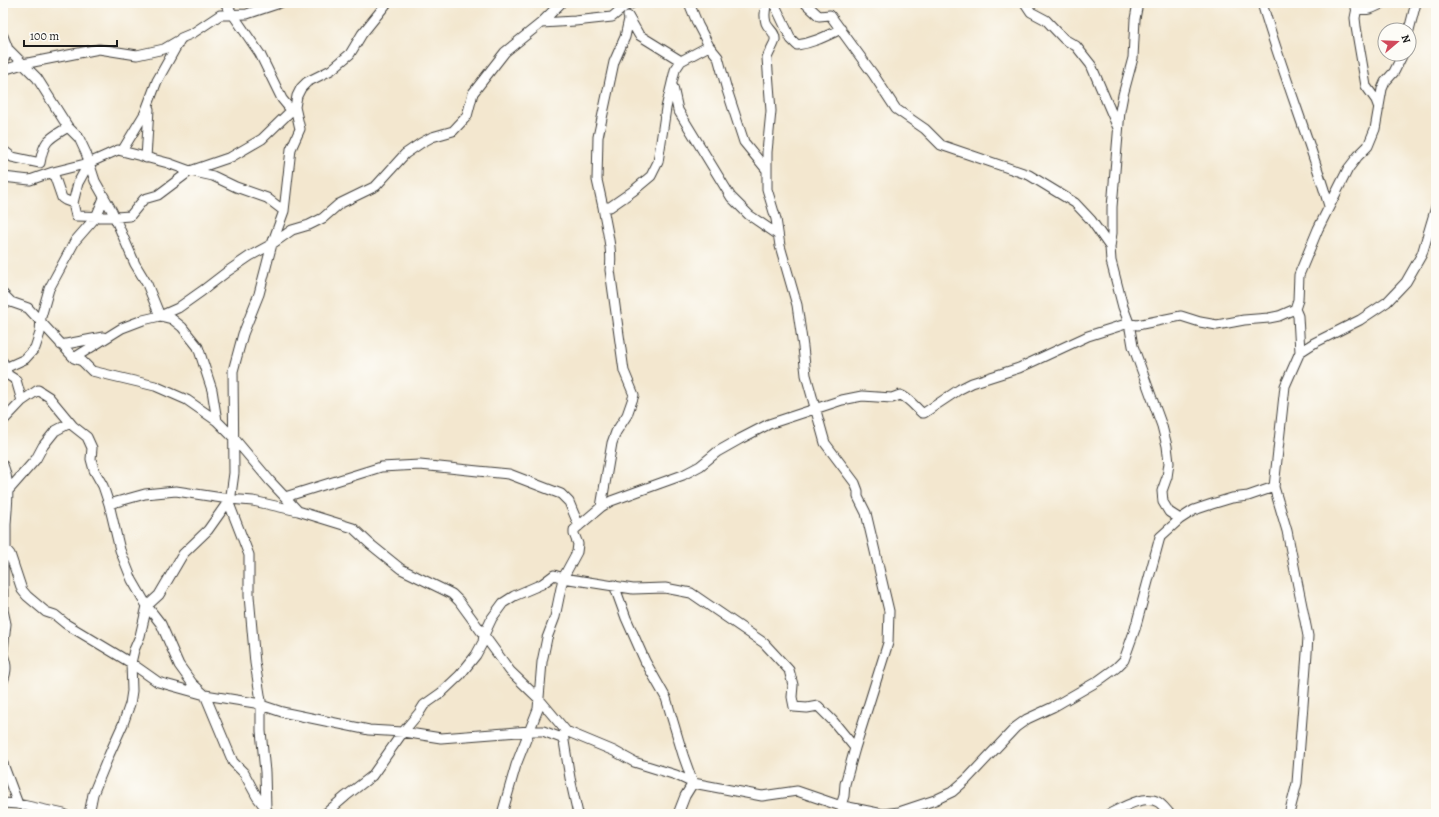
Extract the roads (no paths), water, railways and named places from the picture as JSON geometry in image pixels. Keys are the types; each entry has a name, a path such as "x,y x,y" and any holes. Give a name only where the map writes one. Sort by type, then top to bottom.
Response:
{"street":[{"path":"89,814 93,794 130,704 132,692 131,663 134,650 140,636 147,606 159,595 183,554 208,530 231,495 234,473 233,371 242,334 258,294 272,244 284,211 291,149 300,129 293,108 282,99 260,54 225,3"},
{"path":"3,70 23,64 99,49 137,56 164,48 193,33 220,15 247,14 280,3"},
{"path":"89,163 86,171 78,182 73,202 76,216 130,216 144,199 158,195 190,171 231,157 262,139 293,108 297,96 307,82 331,70 350,54 362,34 387,3"},
{"path":"74,358 122,328 143,320 160,316 178,308 228,271 292,230 309,225 323,218 339,204 376,186 405,154 421,143 432,137 453,131 467,116 472,93 505,52 541,23 561,3"},
{"path":"541,23 612,17 623,5 633,3"},
{"path":"689,3 709,46 718,56 727,90 744,142 766,169"},
{"path":"767,3 765,11 766,24 774,33 775,40 769,50 767,58 771,111 767,152 766,189 776,219 777,234 797,305 804,347 806,374 825,443 855,483 858,491 858,497 866,513 889,611 888,643 855,748 845,784 844,796 838,805"},
{"path":"774,3 791,39 797,45 808,44 841,29"},
{"path":"805,3 819,16 830,15 896,109 926,129 942,145 1029,175 1075,203 1091,220 1110,248"},
{"path":"1025,3 1031,12 1046,20 1064,38 1076,46 1091,64 1119,129"},
{"path":"1138,3 1135,19 1133,58 1123,95 1114,176 1110,248 1111,261 1123,307 1129,323 1133,346 1162,426 1167,446 1169,463 1167,477 1162,491 1163,502 1169,512 1180,519"},
{"path":"1262,3 1286,79 1312,150 1329,206"},
{"path":"1379,110 1376,100 1366,86 1355,18 1357,6 1362,10 1370,9 1383,3"},
{"path":"1411,22 1416,3"},
{"path":"623,5 629,19 639,35 681,61"},
{"path":"601,507 612,443 616,432 627,415 634,395 624,371 610,270 612,261 597,180 598,137 614,62 625,37 629,19"},
{"path":"3,36 8,49 37,78 68,127 79,138 85,149 95,181 115,217 135,264 146,284 160,316"},
{"path":"122,151 145,114 157,81 182,38"},
{"path":"603,207 610,207 651,176 658,162 666,108 675,70 681,61 709,46"},
{"path":"3,62 8,49"},
{"path":"1289,814 1298,783 1308,636 1287,531 1274,487 1285,386 1300,352 1298,316 1295,309 1298,300 1299,275 1329,206 1344,180 1348,169 1368,146 1375,129 1380,97 1385,82 1394,72 1398,62"},
{"path":"673,83 678,110 731,197 749,215 777,234"},
{"path":"146,158 149,101"},
{"path":"3,150 12,157 40,163 42,151 47,140 68,127"},
{"path":"3,177 30,180 89,163 118,150 168,163 190,171 213,176 236,187 267,198 284,211"},
{"path":"54,172 62,198 71,203 73,202"},
{"path":"22,402 16,380 8,375 4,367 25,359 35,348 40,333 40,322 49,288 74,241 97,216 104,198"},
{"path":"1300,352 1314,343 1360,320 1387,302 1406,282 1422,254 1436,207"},
{"path":"3,294 11,302 28,308 74,358 82,361 92,371 155,386 187,400 217,421 298,511"},
{"path":"502,814 516,765 538,709 542,662 555,617 563,578 577,552 578,544 574,530 611,500 683,475 700,466 717,452 757,430 842,400 862,396 892,398 900,395 906,397 922,413 924,413 960,389 972,383 1019,368 1088,336 1129,323 1137,326 1181,316 1200,322 1217,325 1279,316 1295,309"},
{"path":"160,316 172,319 182,327 198,346 212,390 217,421"},
{"path":"61,345 112,335"},
{"path":"3,421 22,402 38,390 49,397 70,423 87,437 92,448 91,459 94,470 103,486 109,504 125,566 147,606 161,624 179,665 192,683 205,695 234,762 244,773 257,797 269,812"},
{"path":"3,501 8,492 36,459 43,446 55,431 70,423"},
{"path":"3,465 8,481 8,506 3,561 3,610 6,624 3,650"},
{"path":"284,497 381,467 420,465 509,474 561,494 569,502 579,526"},
{"path":"109,504 145,494 176,491 229,500 253,501 298,511 353,528 401,569 452,594 459,601 510,671 539,699 566,731 614,751 634,762 676,775 693,783 762,796 797,791 838,805 883,814 900,812 935,800 952,792 967,779 1016,727 1027,719 1053,707 1098,681 1116,668 1124,660 1129,651 1160,537 1180,519 1194,510 1232,498 1248,496 1274,487"},
{"path":"229,500 249,555 249,596 269,812"},
{"path":"5,548 10,554 22,590 27,596 46,612 55,615 66,624 131,663 158,682 205,695 260,705 282,712 369,730 402,732 441,738 543,731 564,739"},
{"path":"325,814 372,776 402,732 420,713 424,705 441,693 460,675 476,655 483,642 484,635 492,618 503,603 514,596 542,584 554,575 563,578 633,589 665,588 691,593 714,607 764,643 789,670 793,685 792,697 794,707 807,708 818,706 834,721 855,748"},
{"path":"614,586 645,661 666,698 693,783"},
{"path":"3,655 7,667 3,681"},
{"path":"562,727 570,778 578,814"},
{"path":"3,764 18,804"},
{"path":"678,814 685,796 693,783"},
{"path":"1109,814 1137,802 1149,799 1158,802 1170,814"},
{"path":"3,802 64,814"},
{"path":"838,805 843,814"}]}
